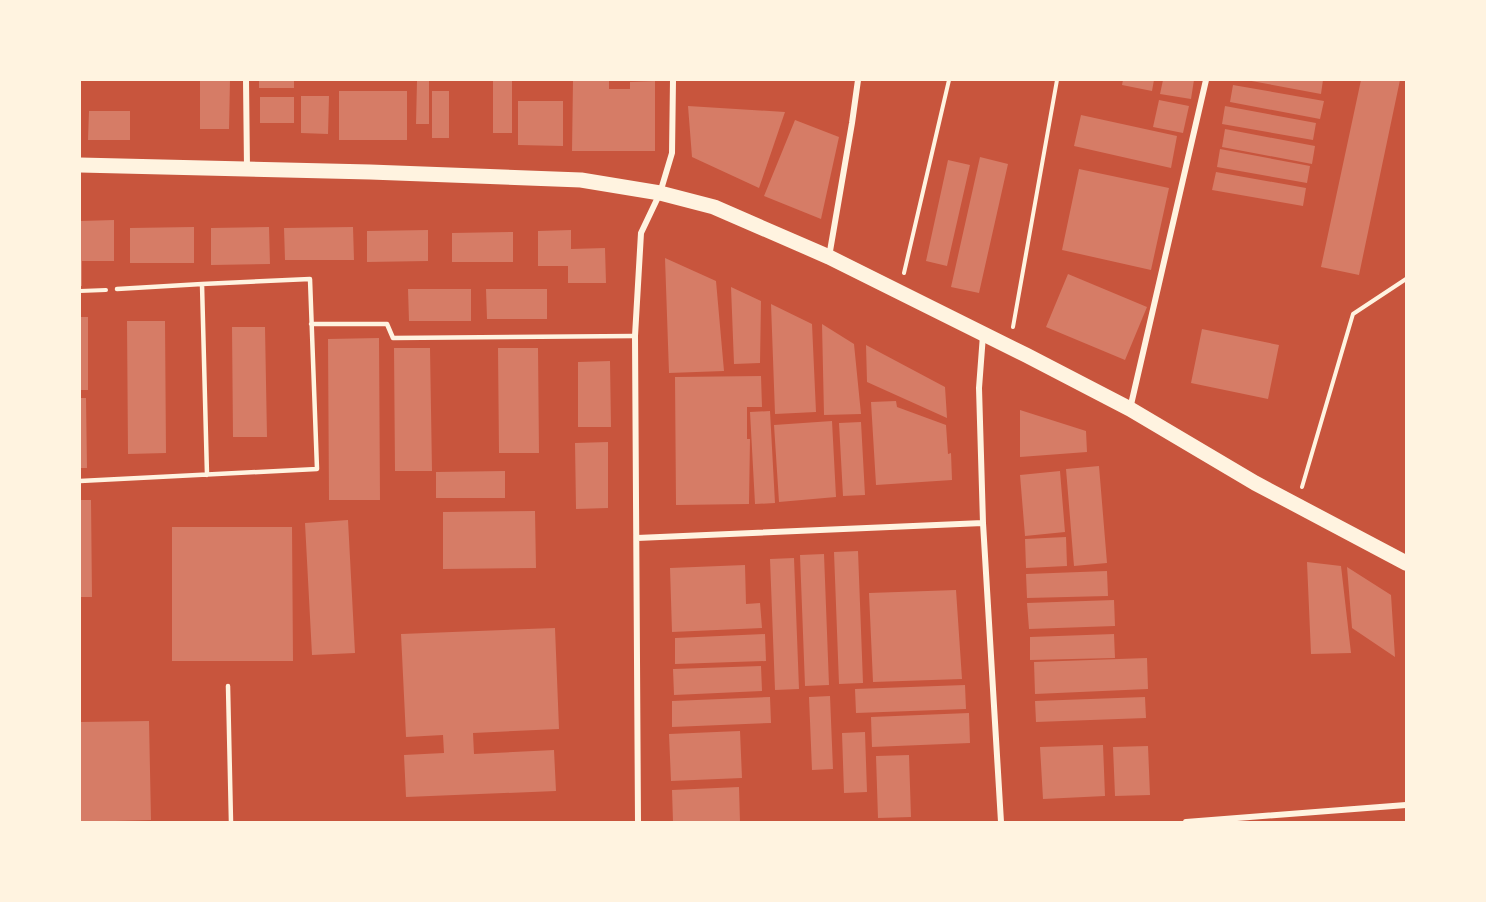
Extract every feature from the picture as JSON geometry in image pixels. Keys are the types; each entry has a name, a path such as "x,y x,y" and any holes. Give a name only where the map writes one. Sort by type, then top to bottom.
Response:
{"main road":[{"path":"80,165 581,180 660,193 714,207 829,257 1130,409 1296,505 1407,563"}],"street":[{"path":"246,80 247,169"},
{"path":"638,822 635,336 641,233 660,193 672,153 673,80"},
{"path":"829,257 858,80"},
{"path":"1130,409 1206,80"},
{"path":"983,334 979,388 983,523 1002,822"},
{"path":"637,537 983,523"},
{"path":"1186,822 1407,805"}],"lane":[{"path":"80,481 317,469 310,279 117,289"},
{"path":"202,284 207,475"},
{"path":"311,324 387,324 393,338 635,336"},
{"path":"228,686 231,822"}],"path":[{"path":"900,292 949,80"},
{"path":"1009,347 1057,80"},
{"path":"1296,505 1353,314 1406,279"},
{"path":"80,291 117,289"}],"building":[{"path":"200,80 230,80 229,129 200,129"},
{"path":"259,80 294,80 294,88 259,88"},
{"path":"493,80 512,80 512,133 493,133"},
{"path":"573,80 609,80 609,89 630,89 630,82 655,81 655,151 572,151"},
{"path":"1123,80 1154,80 1152,91 1122,85"},
{"path":"1163,80 1194,80 1191,99 1160,94"},
{"path":"1246,80 1323,80 1321,94"},
{"path":"1361,80 1400,80 1359,275 1321,267"},
{"path":"417,81 429,81 429,124 416,124"},
{"path":"1233,85 1324,101 1320,119 1230,102"},
{"path":"339,91 407,91 407,140 339,140"},
{"path":"432,91 449,91 449,138 432,138"},
{"path":"301,96 329,96 328,134 301,133"},
{"path":"260,97 294,97 294,123 260,123"},
{"path":"1159,100 1189,106 1183,133 1153,127"},
{"path":"518,101 563,101 563,146 518,145"},
{"path":"688,106 785,112 759,188 692,157"},
{"path":"1225,106 1316,123 1313,140 1222,124"},
{"path":"89,111 130,111 130,140 88,140"},
{"path":"1081,115 1177,136 1171,168 1074,146"},
{"path":"795,120 839,137 821,219 764,196"},
{"path":"1225,129 1315,146 1312,164 1222,147"},
{"path":"1220,149 1310,166 1307,183 1217,167"},
{"path":"980,157 1008,164 979,293 951,287"},
{"path":"948,160 970,165 947,266 926,261"},
{"path":"1079,169 1169,188 1151,270 1062,250"},
{"path":"1216,172 1306,188 1303,206 1212,190"},
{"path":"114,220 114,261 82,261 82,286 80,286 80,221"},
{"path":"194,227 194,263 130,263 130,228"},
{"path":"269,227 270,264 211,265 211,228"},
{"path":"353,227 354,260 285,260 284,228"},
{"path":"428,230 428,261 367,262 367,231"},
{"path":"571,230 571,249 605,248 606,283 568,283 568,266 538,266 538,231"},
{"path":"513,232 513,262 452,262 452,233"},
{"path":"665,258 716,281 724,371 669,373"},
{"path":"1068,274 1147,307 1125,360 1046,327"},
{"path":"731,287 761,301 760,363 734,364"},
{"path":"408,289 471,289 471,321 409,321"},
{"path":"486,289 547,289 547,319 487,319"},
{"path":"771,304 812,324 816,412 775,414"},
{"path":"80,317 88,317 88,390 80,390"},
{"path":"127,321 165,321 166,453 128,454"},
{"path":"822,324 854,344 861,414 824,415"},
{"path":"232,327 265,327 267,437 233,437"},
{"path":"1202,329 1279,345 1268,399 1191,383"},
{"path":"379,338 380,500 329,500 328,339"},
{"path":"866,345 945,387 947,418 867,382"},
{"path":"394,348 430,348 432,471 395,471"},
{"path":"498,348 538,348 539,453 499,453"},
{"path":"610,361 611,427 578,427 578,362"},
{"path":"761,376 762,407 747,407 747,439 750,439 749,504 676,505 675,377"},
{"path":"80,398 86,398 87,468 80,468"},
{"path":"896,401 897,407 946,425 948,454 951,453 952,480 876,485 871,402"},
{"path":"1020,410 1086,431 1087,452 1020,457"},
{"path":"770,411 775,503 755,504 750,412"},
{"path":"832,421 836,497 779,502 774,425"},
{"path":"861,422 865,495 843,496 839,423"},
{"path":"608,442 608,508 576,509 575,443"},
{"path":"1099,466 1107,563 1074,566 1066,469"},
{"path":"505,471 505,498 436,498 436,472"},
{"path":"1060,471 1065,532 1025,536 1020,475"},
{"path":"80,500 91,500 92,597 80,597"},
{"path":"535,511 536,568 443,569 443,512"},
{"path":"348,520 355,653 312,655 305,523"},
{"path":"172,527 292,527 293,661 172,661"},
{"path":"1066,537 1067,566 1026,568 1025,539"},
{"path":"858,551 863,683 839,684 834,552"},
{"path":"824,554 829,685 805,686 800,555"},
{"path":"794,558 799,689 775,690 770,559"},
{"path":"1307,562 1341,566 1351,653 1311,654"},
{"path":"745,565 746,604 760,603 762,628 672,632 670,568"},
{"path":"1347,567 1391,595 1395,657 1352,628"},
{"path":"1107,571 1108,596 1027,598 1026,574"},
{"path":"956,590 962,679 873,682 869,593"},
{"path":"1114,600 1115,626 1029,629 1027,603"},
{"path":"555,628 559,729 473,733 474,754 554,750 556,791 406,797 404,755 444,753 443,735 406,737 401,634"},
{"path":"765,634 766,661 675,664 675,638"},
{"path":"1114,634 1115,658 1030,660 1030,637"},
{"path":"1147,658 1148,689 1035,694 1034,662"},
{"path":"761,666 762,691 674,695 673,669"},
{"path":"965,685 966,709 856,713 855,689"},
{"path":"830,696 833,769 812,770 809,697"},
{"path":"770,697 771,723 672,727 672,701"},
{"path":"1145,697 1146,718 1036,722 1035,701"},
{"path":"969,713 970,743 872,747 871,717"},
{"path":"149,721 151,820 80,822 80,722"},
{"path":"740,731 742,778 671,781 669,734"},
{"path":"865,732 867,792 844,793 842,733"},
{"path":"1103,745 1105,796 1043,799 1040,747"},
{"path":"1148,746 1150,795 1115,796 1113,747"},
{"path":"909,755 911,817 878,818 876,756"},
{"path":"739,787 740,822 673,822 672,790"}]}
